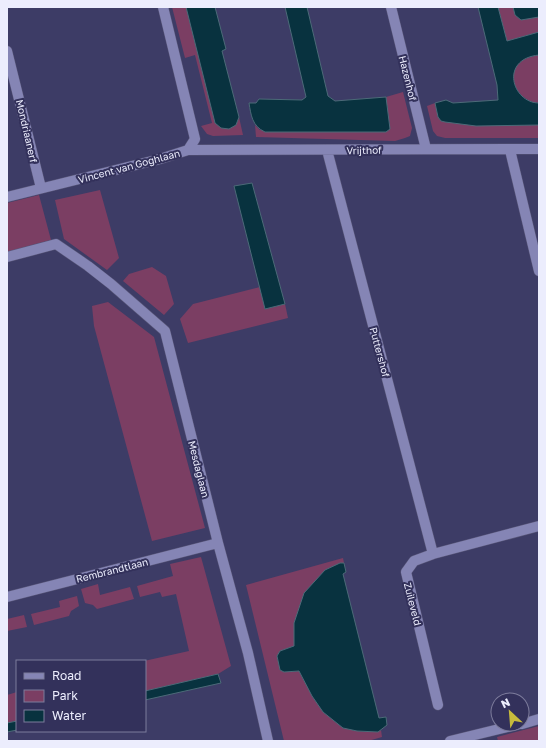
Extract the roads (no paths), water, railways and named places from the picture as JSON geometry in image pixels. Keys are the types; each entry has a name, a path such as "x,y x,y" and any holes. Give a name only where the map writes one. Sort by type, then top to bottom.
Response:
{"street":[{"name":"Vincent van Goghlaan","path":"7,197 160,160 188,150 195,139 163,7"},
{"name":"Hazenhof","path":"390,7 426,149"},
{"name":"Mondriaanerf","path":"7,51 42,188"},
{"name":"Vrijthof","path":"188,150 539,149"},
{"name":"Puttershof","path":"327,150 432,554"},
{"path":"510,150 539,271"},
{"name":"Mesdaglaan","path":"7,257 56,244 111,284 165,331 218,543 248,653 268,741"},
{"name":"Zuileveld","path":"438,704 406,572 414,561 432,554 539,526"},
{"name":"Rembrandtlaan","path":"7,597 218,543"},
{"path":"450,741 488,737 501,732"}],"water":[{"path":"186,7 215,7 226,49 222,51 239,117 236,125 229,129 221,128 215,123"},
{"path":"285,7 307,7 328,96 335,101 386,97 390,129 386,132 265,132 257,127 253,120 249,103 256,103 259,99 302,100 306,97"},
{"path":"478,7 498,7 507,41 539,32 539,55 526,58 518,64 514,72 514,80 517,89 522,96 530,101 539,103 539,125 476,126 445,122 441,121 438,117 435,103 446,100 453,103 498,100 497,85"},
{"path":"513,7 539,7 539,17 521,20 515,15"},
{"path":"252,183 285,304 265,309 234,186"},
{"path":"340,563 344,563 346,572 343,574 379,718 386,717 387,725 378,732 357,731 343,728 323,712 312,696 299,671 284,672 280,670 277,656 280,651 294,646 294,623 304,593 325,570"},
{"path":"218,674 221,683 146,700 146,691"},
{"path":"16,721 16,730 7,732 7,723"}]}
